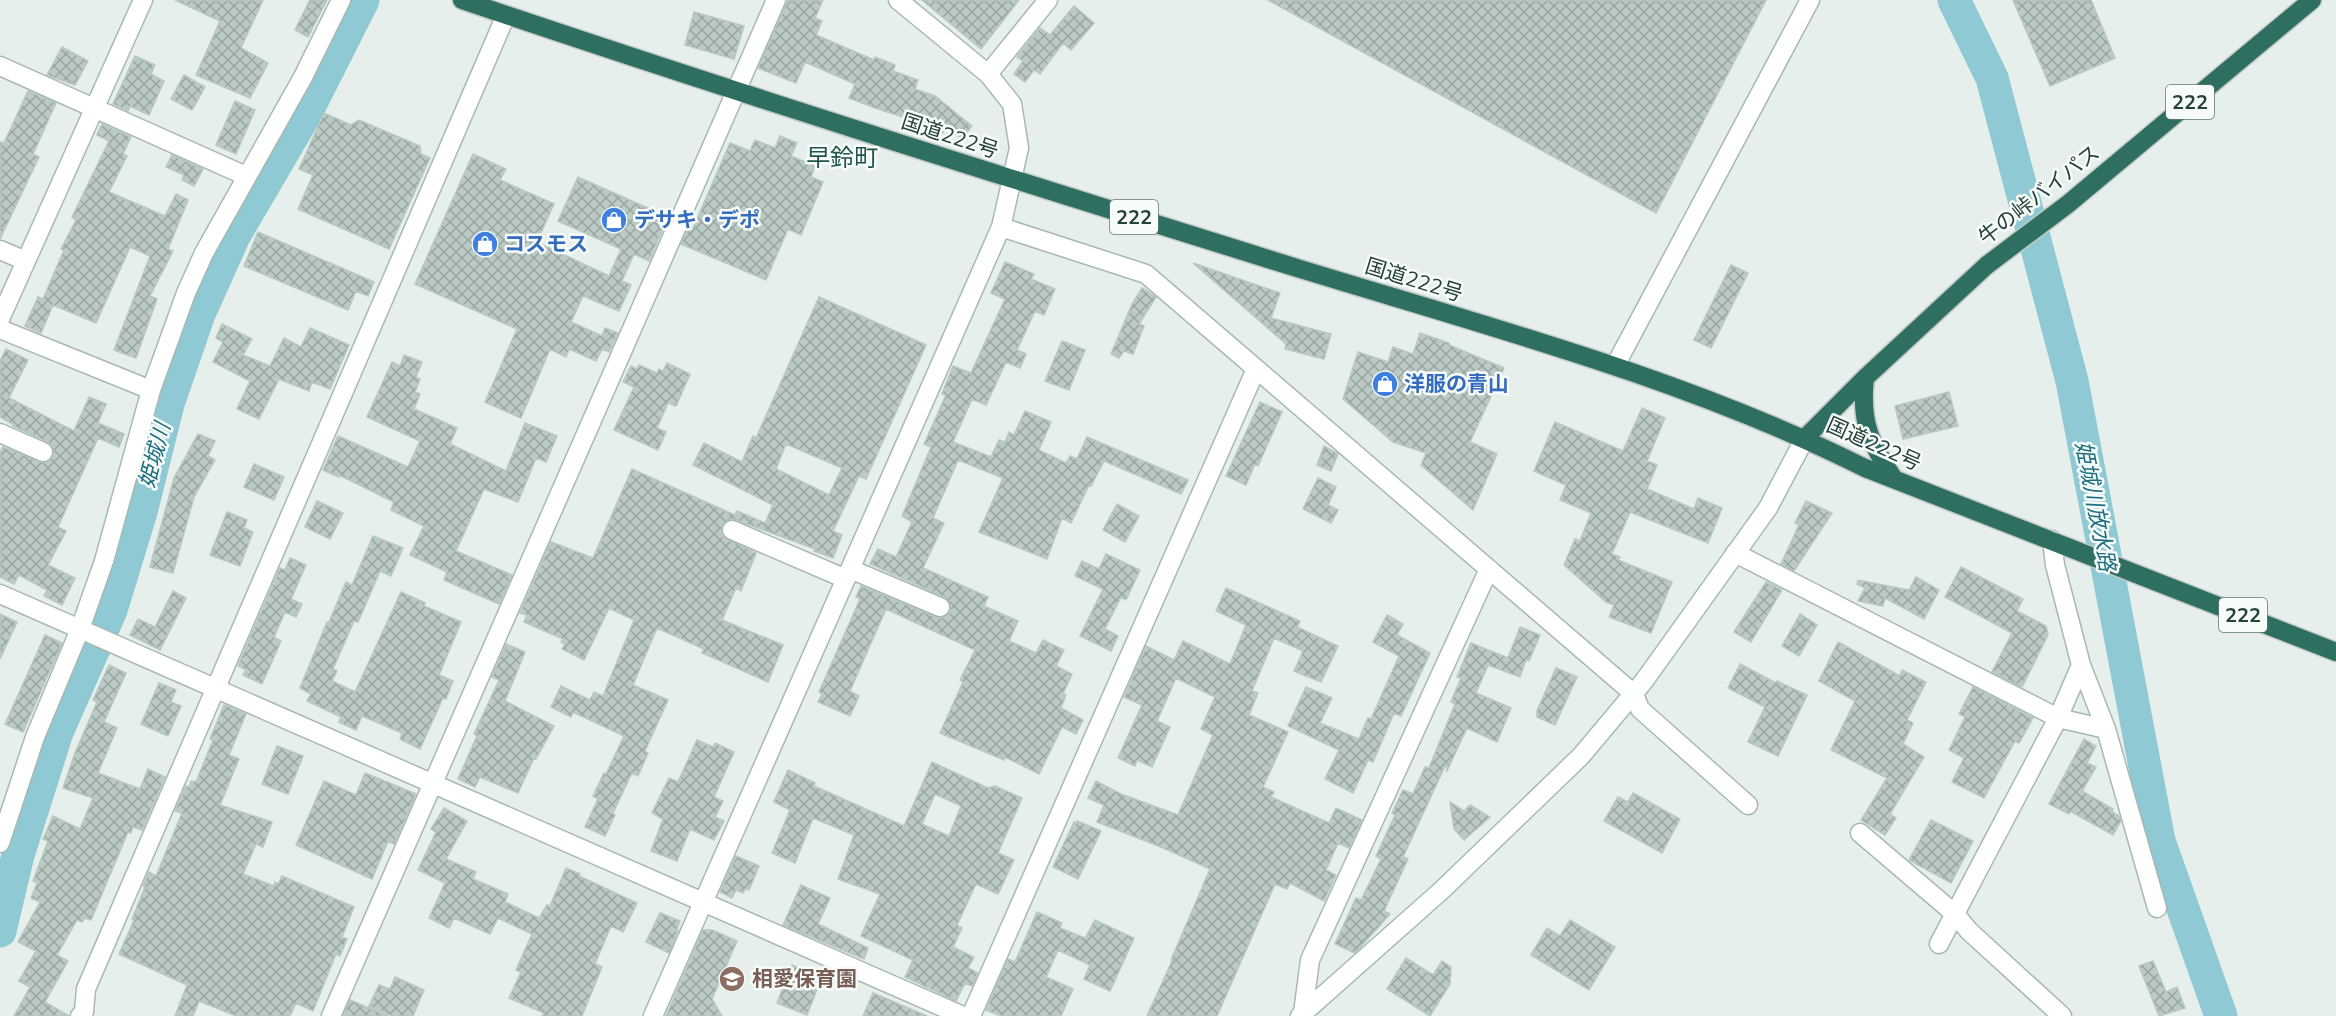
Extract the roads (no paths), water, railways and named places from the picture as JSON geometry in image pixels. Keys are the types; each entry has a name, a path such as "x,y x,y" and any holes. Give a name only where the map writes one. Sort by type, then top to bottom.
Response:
{"highway":[{"name":"国道222号","path":"462,0 736,92 1615,366 1805,438 1864,468 2336,652"},
{"name":"牛の峠バイパス","path":"1805,438 1864,378 1987,265 2068,204 2312,0"},
{"path":"1864,378 1865,423 1876,451 1893,479"}],"street":[{"path":"0,319 143,0"},
{"path":"0,838 35,737 80,628 104,561 150,390 195,273 246,176 303,77 341,0"},
{"path":"331,1016 776,0"},
{"path":"653,1016 1001,227 1019,148 1012,104 988,74 898,0"},
{"path":"988,74 1048,0"},
{"path":"1615,366 1810,0"},
{"path":"84,1015 86,989 506,15"},
{"path":"0,66 246,176"},
{"path":"1001,227 1146,274 1634,694 1640,709 1748,805"},
{"path":"0,250 26,261"},
{"path":"0,329 150,390"},
{"path":"971,1016 1256,369"},
{"path":"0,433 43,452"},
{"path":"1302,1014 1467,867 1581,756 1634,694 1768,508 1805,438"},
{"path":"732,530 940,607"},
{"path":"2052,540 2055,565 2081,665 2106,729 2157,908"},
{"path":"1735,553 2058,718 2106,729"},
{"path":"1302,1014 1310,960 1489,569"},
{"path":"0,594 963,1016"},
{"path":"1939,944 2058,718 2081,665"},
{"path":"1860,833 1955,914 1969,931 2062,1016"}],"waterway":[{"name":"姫城川","path":"0,931 18,855 57,732 111,610 141,512 168,404 199,314 234,236 306,113 363,0"},
{"name":"姫城川放水路","path":"1954,0 1992,78 2072,381 2159,841 2221,1016"}],"place":[{"name":"デサキ・デポ","path":"614,220"},
{"name":"コスモス","path":"485,244"},
{"name":"洋服の青山","path":"1385,384"},
{"name":"相愛保育園","path":"732,979"}],"district":[{"name":"早鈴町","path":"842,158"}]}
